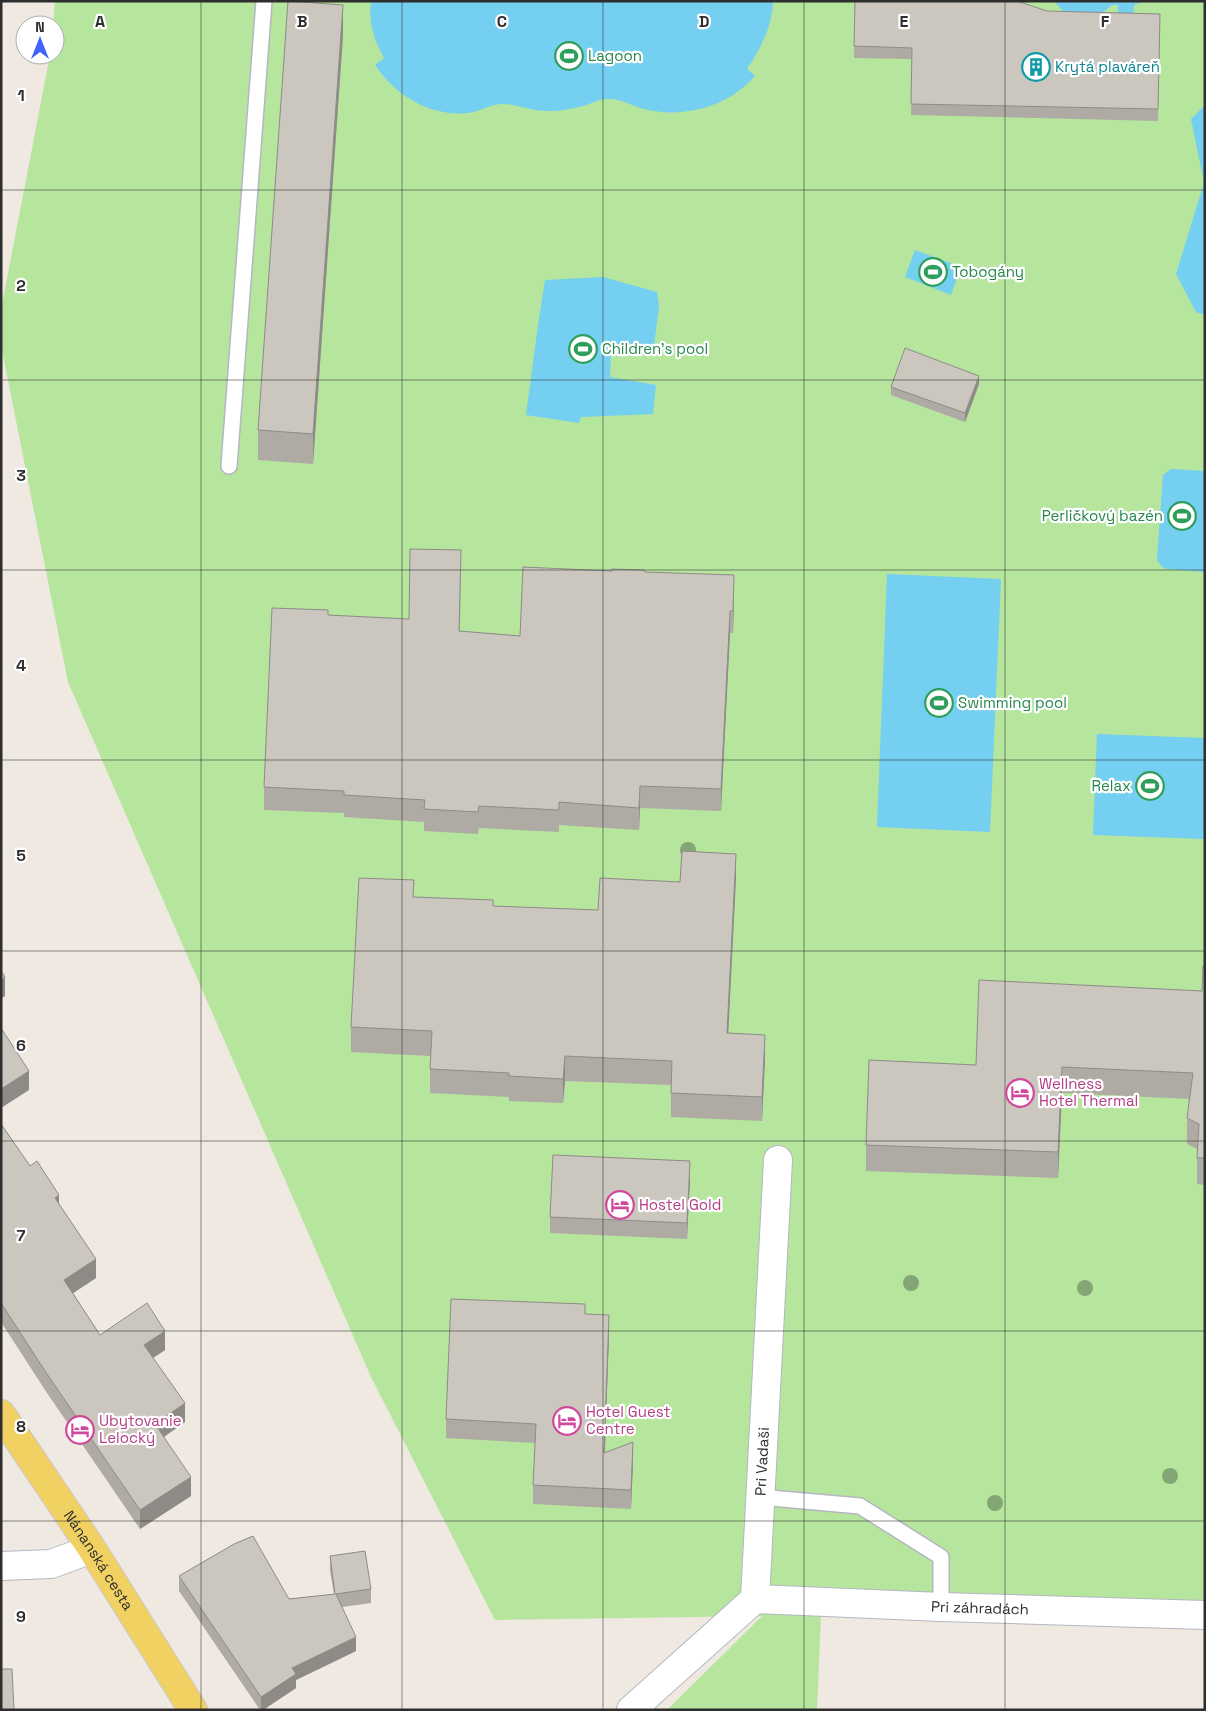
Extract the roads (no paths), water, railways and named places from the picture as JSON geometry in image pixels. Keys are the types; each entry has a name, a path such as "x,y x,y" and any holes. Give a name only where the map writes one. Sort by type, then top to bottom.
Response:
{"main road":[{"name":"Nánanská cesta","path":"1,1414 92,1549 193,1710"}],"street":[{"name":"Pri Vadaši","path":"755,1599 778,1160"},
{"path":"1,1566 51,1564 92,1549"},
{"path":"631,1710 755,1599"},
{"name":"Pri záhradách","path":"755,1599 1205,1615"}],"lane":[{"path":"229,466 264,1"},
{"path":"760,1497 860,1506 941,1557 941,1607"}],"water":[{"name":"Lagoon","path":"371,1 773,1 765,37 747,69 755,76 732,96 704,108 689,111 659,112 608,99 557,111 543,111 500,104 468,113 454,113 440,111 415,102 383,76 375,65 384,58 373,31 370,16"},
{"path":"1054,1 1146,1 1134,5 1133,25 1118,25 1118,5 1112,5 1100,15 1069,15"},
{"path":"1205,105 1205,315 1196,312 1176,274 1204,183 1191,119"},
{"name":"Tobogány","path":"915,250 961,267 951,295 905,277"},
{"name":"Children’s pool","path":"603,277 657,292 659,306 654,346 611,352 610,377 656,385 653,414 581,417 579,423 526,415 545,280"},
{"name":"Perličkový bazén","path":"1171,469 1205,471 1205,572 1167,569 1162,567 1157,560 1163,475"},
{"name":"Swimming pool","path":"887,574 1001,579 990,832 877,827"},
{"name":"Relax","path":"1097,734 1205,738 1205,839 1093,835"}],"place":[{"name":"Lagoon","path":"569,56"},
{"name":"Krytá plaváreň","path":"1036,67"},
{"name":"Tobogány","path":"933,272"},
{"name":"Children’s pool","path":"583,349"},
{"name":"Perličkový bazén","path":"1182,516"},
{"name":"Swimming pool","path":"939,703"},
{"name":"Relax","path":"1150,786"},
{"name":"Wellness Hotel Thermal","path":"1020,1093"},
{"name":"Hostel Gold","path":"620,1205"},
{"name":"Hotel Guest Centre","path":"567,1421"},
{"name":"Ubytovanie Lelocký","path":"80,1430"}]}
